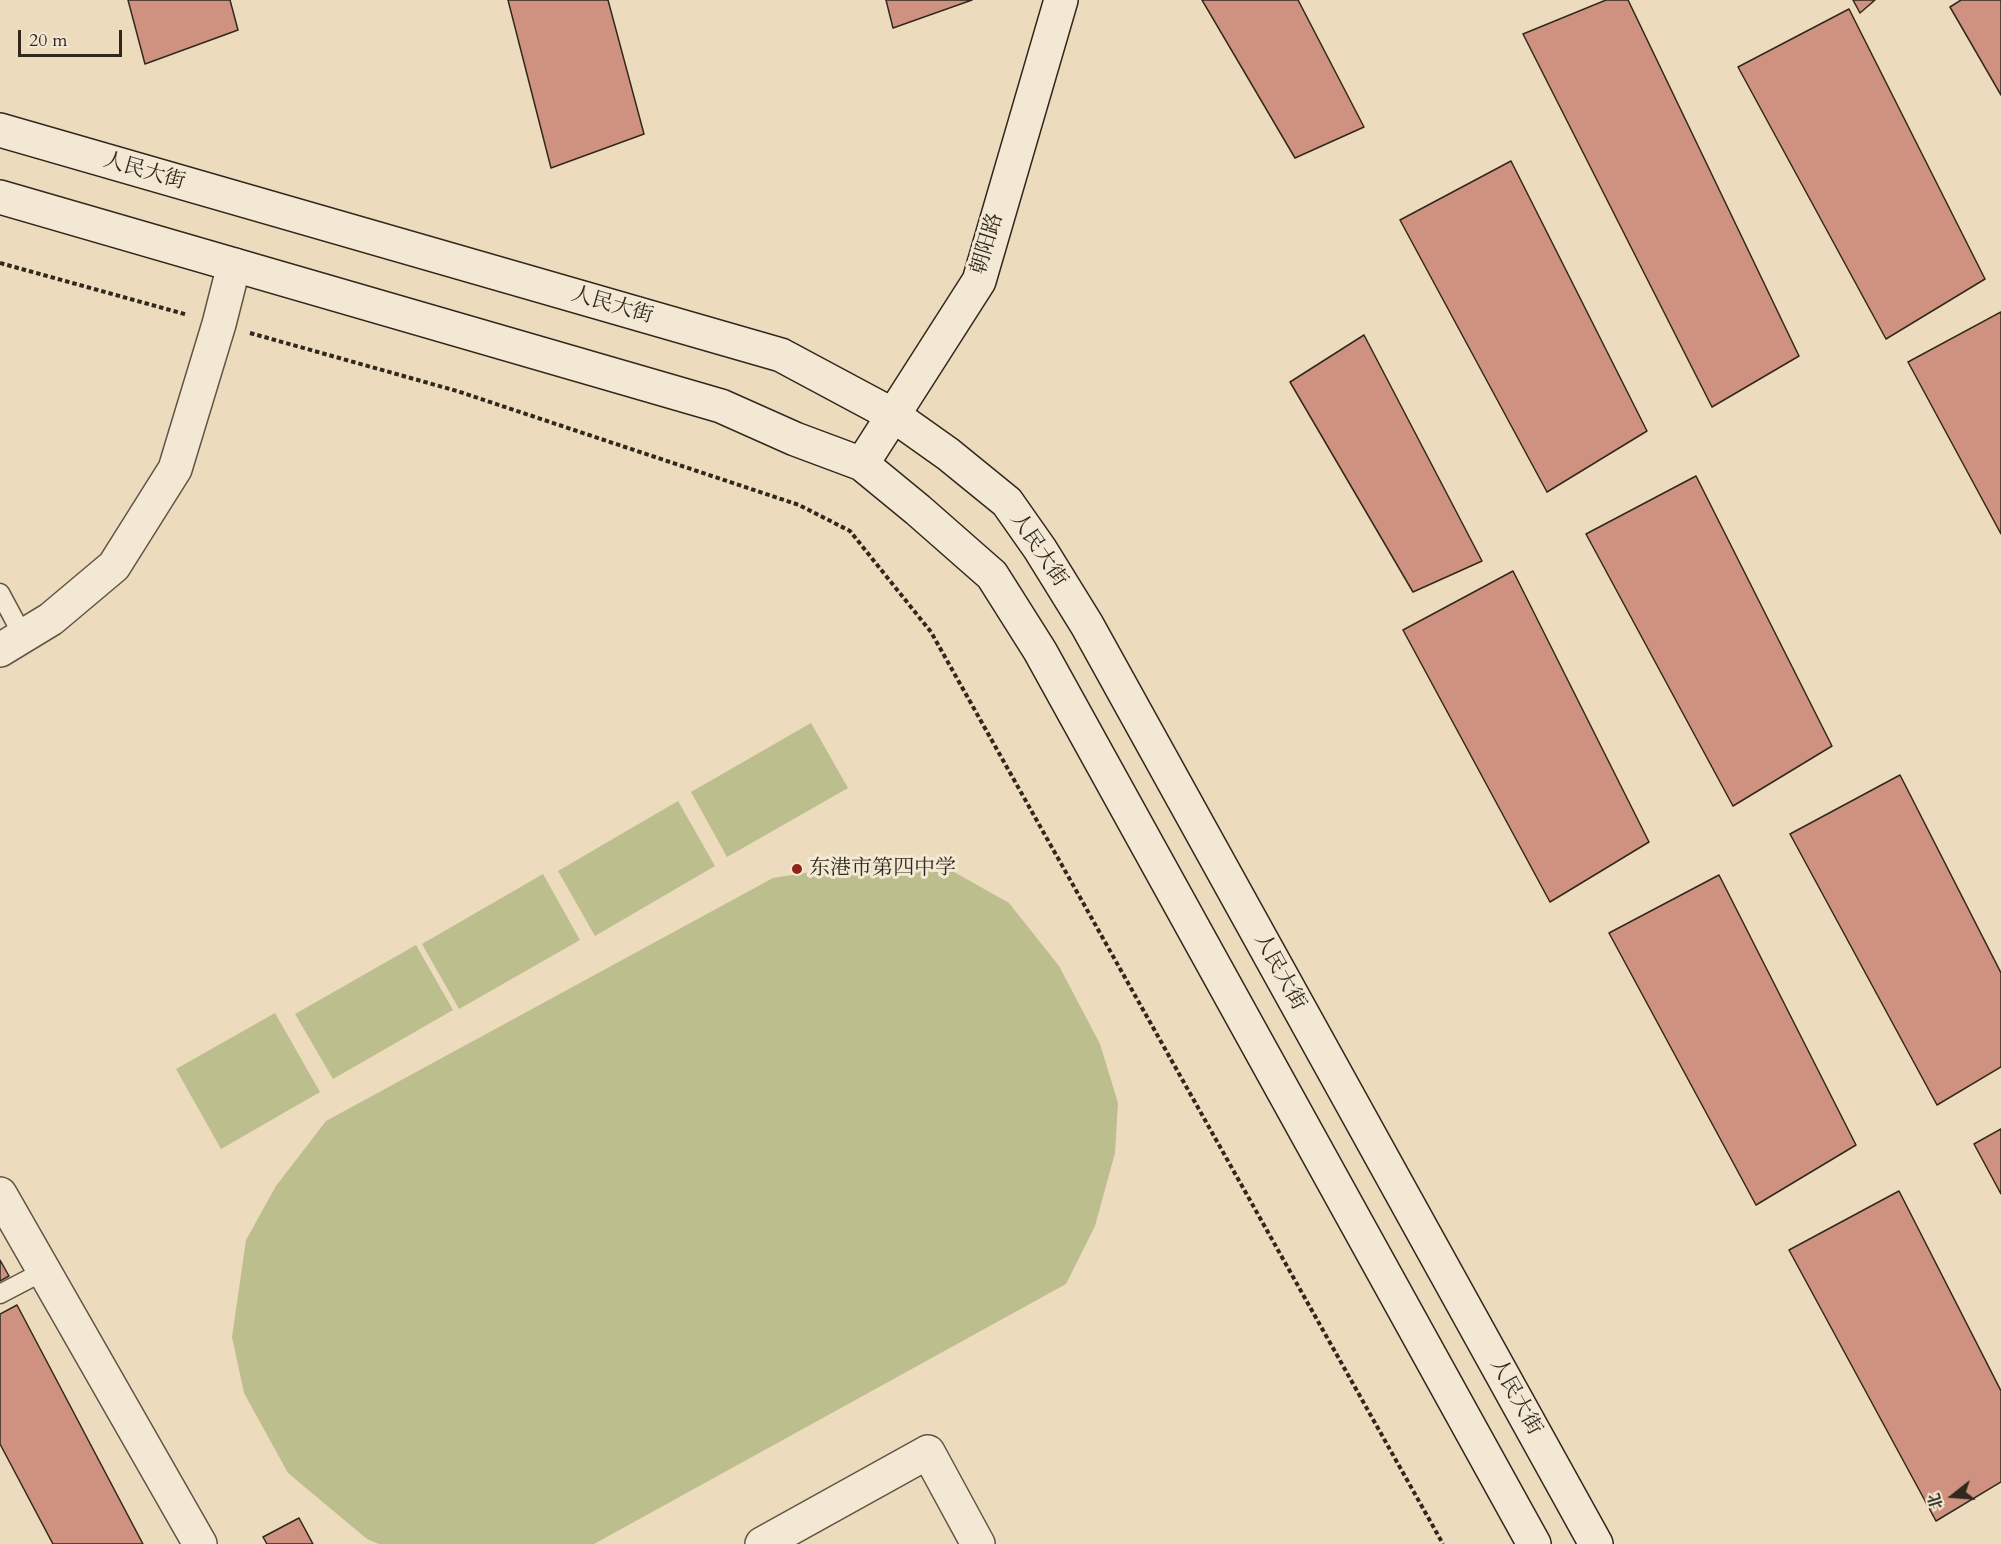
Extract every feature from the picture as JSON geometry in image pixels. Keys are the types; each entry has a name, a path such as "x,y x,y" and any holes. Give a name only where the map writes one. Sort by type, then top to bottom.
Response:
{"main road":[{"name":"朝阳路","path":"862,464 978,281 1061,0"},
{"name":"人民大街","path":"0,130 781,355 893,415 948,454 1007,502 1040,549 1087,625 1596,1544"},
{"path":"0,197 721,406 795,439 862,464 918,510 992,575 1040,651 1534,1544"},
{"path":"12,644 51,619 114,566 175,469 219,324 234,265"},
{"path":"0,1194 200,1544"},
{"path":"762,1544 928,1452 978,1544"}],"lane":[{"path":"0,592 12,644"},
{"path":"0,1294 44,1271"}],"path":[{"path":"0,263 457,391 799,505 850,531 931,632 1443,1544"}],"green space":[{"path":"811,723 848,788 727,857 691,792"},
{"path":"678,801 715,866 595,936 558,871"},
{"path":"874,862 947,868 1009,903 1059,966 1100,1044 1118,1103 1115,1153 1095,1226 1066,1284 594,1544 379,1544 367,1539 288,1473 244,1393 232,1337 246,1240 276,1186 326,1121 773,878"},
{"path":"543,874 580,940 459,1009 422,944"},
{"path":"416,945 453,1010 333,1079 295,1014"},
{"path":"275,1013 320,1092 221,1149 176,1069"}],"building":[{"path":"128,0 230,0 238,30 145,64"},
{"path":"508,0 608,0 644,134 551,168"},
{"path":"886,0 972,0 893,28"},
{"path":"1202,0 1298,0 1364,127 1295,158"},
{"path":"1606,0 1628,0 1799,356 1712,407 1523,34"},
{"path":"1853,0 1875,0 1860,13"},
{"path":"1961,0 2001,0 2001,95 1950,7"},
{"path":"1849,9 1985,279 1886,339 1738,67"},
{"path":"1511,161 1647,431 1547,492 1400,220"},
{"path":"2001,312 2001,534 1908,362"},
{"path":"1364,335 1482,561 1413,592 1290,382"},
{"path":"1696,476 1832,746 1733,806 1586,534"},
{"path":"1513,571 1649,842 1550,902 1403,630"},
{"path":"1900,775 2001,973 2001,1067 1937,1105 1790,834"},
{"path":"1719,875 1856,1145 1756,1205 1609,933"},
{"path":"2001,1129 2001,1194 1974,1144"},
{"path":"1899,1191 2001,1391 2001,1482 1936,1521 1789,1250"},
{"path":"0,1260 9,1276 0,1281"},
{"path":"17,1305 143,1544 53,1544 0,1444 0,1314"},
{"path":"299,1518 313,1544 267,1544 263,1537"}],"place":[{"name":"东港市第四中学","path":"797,869"}]}
